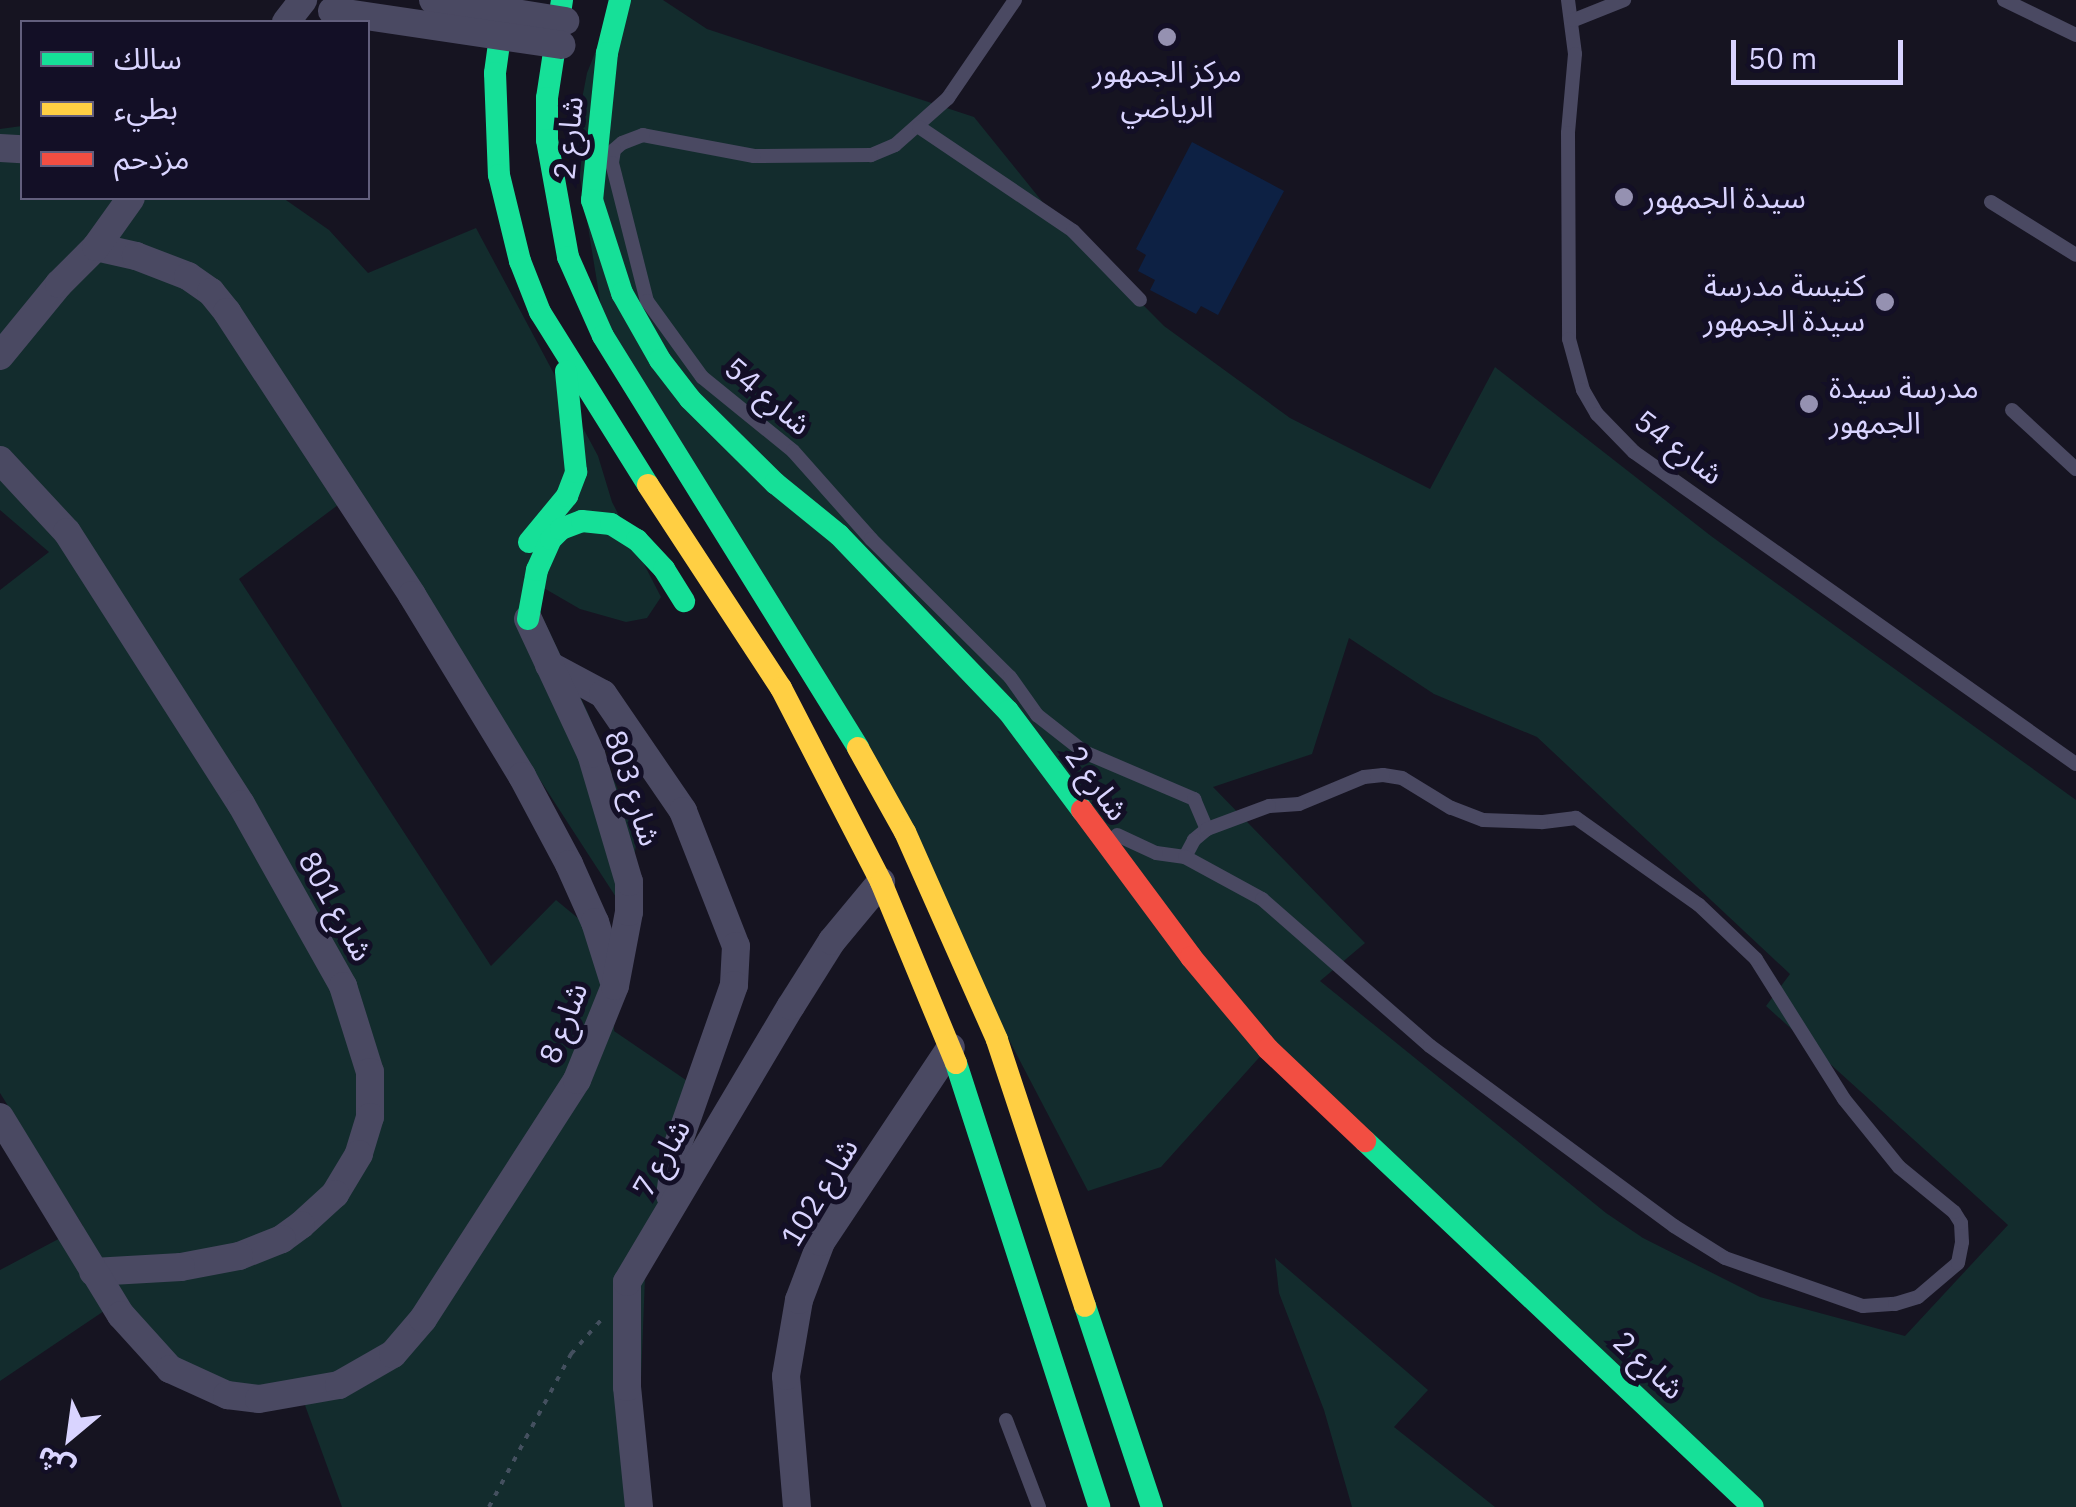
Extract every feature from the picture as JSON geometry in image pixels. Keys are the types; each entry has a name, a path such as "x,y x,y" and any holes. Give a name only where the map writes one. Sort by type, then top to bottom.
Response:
{"main road":[{"path":"505,0 495,73 499,176 520,260 540,312 781,688 881,882 951,1047 1100,1507"},
{"name":"شارع 2","path":"620,0 610,42 592,200 616,279 643,333 690,399 775,483 839,535 1008,711 1190,957 1268,1048 1753,1507"},
{"path":"563,22 547,98 547,140 558,220 574,271 602,336 842,718 913,850 997,1040 1152,1507"},
{"path":"528,619 518,579 524,551 542,522 568,496 576,472 564,355"},
{"path":"528,619 537,570 551,539 573,523 592,520 623,529 651,553 696,619"},
{"path":"736,664 781,688"}],"street":[{"path":"288,20 303,0"},
{"path":"433,0 563,22 610,42"},
{"path":"322,6 563,22"},
{"path":"0,356 59,284 96,247 130,200"},
{"name":"شارع 8","path":"0,1118 138,1339 170,1369 208,1388 259,1399 322,1390 356,1378 393,1354 423,1319 576,1080 615,986 588,907 522,776 412,595 228,312 211,292 188,276 136,256 96,247"},
{"name":"شارع 801","path":"0,460 68,532 241,804 343,986 370,1072 368,1134 349,1174 320,1210 282,1239 208,1263 94,1272"},
{"name":"شارع 803","path":"528,619 591,754 629,882 629,912 615,986"},
{"path":"549,666 603,694 683,811 736,946 734,984 676,1150 669,1210"},
{"name":"شارع 7","path":"625,1293 633,1270 812,973 881,882"},
{"name":"شارع 102","path":"796,1507 786,1376 790,1338 810,1268 840,1212 951,1047"},
{"path":"625,1293 630,1341 627,1386 640,1507"}],"lane":[{"name":"شارع 54","path":"1015,0 948,98 895,146 871,155 754,156 643,136 629,138 614,150 612,163 647,302 702,378 793,451 871,539 1010,677 1037,715 1084,752 1194,799 1208,829"},
{"name":"شارع 54","path":"1568,0 1574,20 1568,133 1569,339 1578,378 1597,414 1634,452 2076,764"},
{"path":"1574,20 1624,0"},
{"path":"2004,0 2076,35"},
{"path":"919,127 1073,231 1140,300"},
{"path":"1991,202 2076,255"},
{"path":"2012,410 2076,469"},
{"path":"1072,802 1119,837 1156,853 1185,856 1262,899 1430,1046 1674,1226 1724,1258 1864,1306 1895,1304 1918,1297 1958,1264 1962,1242 1954,1212 1898,1167 1844,1099 1756,959 1698,905 1576,818 1540,822 1484,820 1451,808 1402,778 1384,774 1364,777 1298,804 1269,806 1208,829 1194,840 1185,856"},
{"path":"1006,1420 1039,1507"}],"path":[{"path":"490,1507 572,1354 625,1293"}],"green space":[{"path":"616,0 663,0 707,29 974,117 1049,210 1164,326 1290,418 1430,489 1495,367 1711,536 2076,800 2076,1507 1763,1507 1265,1051 1161,1167 1088,1191 867,768 607,343 574,141 587,73","holes":["1349,638 1434,694 1537,737 1790,974 1766,1006 2008,1225 1905,1336 1760,1297 1643,1238 1606,1213 1320,981 1365,943 1213,787 1312,754"]},
{"path":"20,126 20,200 286,200 329,230 368,273 476,228 598,456 612,502 661,597 647,618 626,622 580,609 523,576 588,713 637,839 625,911 354,493 239,579 491,966 556,900 613,947 614,1031 702,1091 645,1277 636,1507 342,1507 302,1397 229,1397 104,1311 0,1381 0,1270 83,1226 0,1093 0,590 49,552 0,510 0,129"},
{"path":"1275,1258 1428,1390 1394,1427 1495,1507 1352,1507 1324,1410 1279,1293"}],"water":[{"path":"1192,142 1284,191 1218,315 1201,306 1196,314 1150,290 1155,280 1138,271 1146,255 1136,249"}],"traffic: fast":[{"path":"505,0 495,73 499,175 520,261 540,312 648,485"},
{"path":"562,0 547,98 547,140 568,257 603,336 858,748"},
{"path":"620,0 607,53 592,200 622,293 660,360 690,399 775,483 839,535 1008,711 1082,810"},
{"path":"529,542 567,496 576,472 566,371"},
{"path":"528,619 537,570 551,539 561,529 582,521 611,524 637,540 664,569 684,601"},
{"path":"956,1063 1099,1507"},
{"path":"1365,1141 1753,1507"},
{"path":"1085,1306 1152,1507"}],"traffic: slow":[{"path":"648,485 781,688 881,882 956,1063"},
{"path":"858,748 905,832 997,1040 1085,1306"}],"traffic: jam":[{"path":"1082,810 1191,957 1268,1049 1365,1141"}],"place":[{"name":"مركز الجمهور الرياضي","path":"1167,37"},
{"name":"سيدة الجمهور","path":"1624,197"},
{"name":"كنيسة مدرسة سيدة الجمهور","path":"1885,302"},
{"name":"مدرسة سيدة الجمهور","path":"1809,404"}]}
